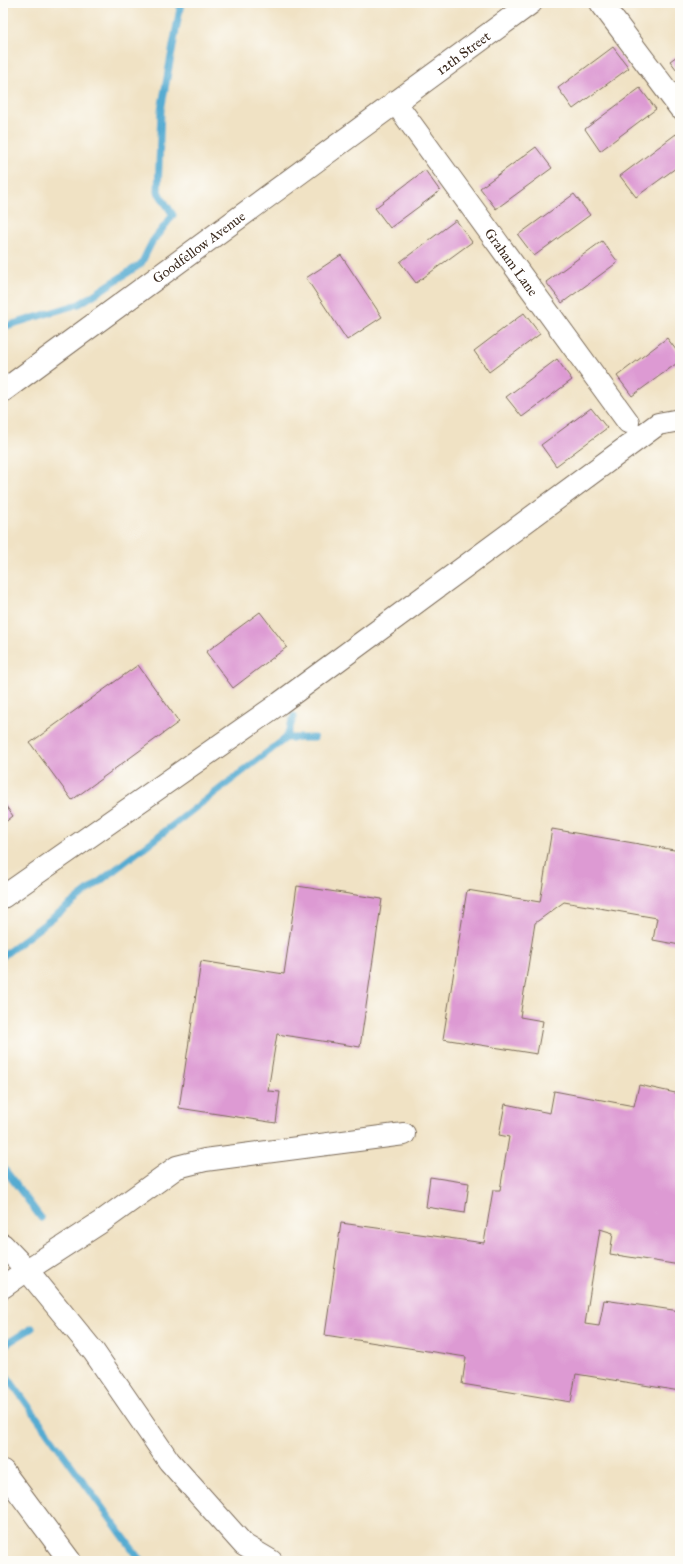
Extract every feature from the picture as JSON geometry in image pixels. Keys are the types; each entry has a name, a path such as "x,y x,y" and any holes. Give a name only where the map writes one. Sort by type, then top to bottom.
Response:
{"street":[{"name":"12th Street","path":"395,102 531,3"},
{"path":"601,3 680,108"},
{"name":"Goodfellow Avenue","path":"3,392 395,102"},
{"name":"Graham Lane","path":"395,102 628,422"},
{"path":"3,897 280,703 658,424 680,420"},
{"path":"3,1288 27,1270 101,1222 177,1167 205,1160 404,1134"},
{"path":"3,1246 27,1270 94,1352 169,1461 244,1545 271,1561"},
{"path":"3,1471 70,1561"}],"building":[{"path":"613,47 629,68 573,109 558,88"},
{"path":"680,54 680,74 670,61"},
{"path":"640,88 656,109 600,151 585,129"},
{"path":"676,134 680,140 680,165 636,197 620,176"},
{"path":"536,147 552,168 496,209 480,188"},
{"path":"425,170 440,191 390,228 375,208"},
{"path":"574,194 590,215 534,256 518,235"},
{"path":"456,220 472,242 416,283 400,262"},
{"path":"602,241 618,262 562,303 546,282"},
{"path":"341,255 382,317 347,340 306,278"},
{"path":"524,313 540,334 489,372 474,351"},
{"path":"667,338 680,355 680,361 632,396 617,376"},
{"path":"557,359 572,380 522,417 506,397"},
{"path":"591,408 607,428 556,466 541,445"},
{"path":"260,612 287,647 233,688 206,652"},
{"path":"138,665 179,722 72,800 30,743"},
{"path":"3,802 13,816 3,824"},
{"path":"552,829 680,851 680,945 653,940 657,918 564,902 535,923 520,1017 543,1021 537,1054 443,1039 467,890 540,902"},
{"path":"297,886 382,899 360,1047 277,1034 268,1091 280,1092 276,1123 179,1108 201,961 284,974"},
{"path":"639,1085 680,1094 680,1265 610,1254 613,1233 600,1229 585,1324 599,1326 604,1300 680,1311 680,1391 576,1374 571,1402 462,1384 466,1357 325,1335 341,1223 484,1243 493,1190 500,1190 509,1137 499,1135 505,1104 550,1113 554,1091 634,1106"},
{"path":"430,1177 469,1183 465,1213 426,1207"}],"waterway":[{"path":"3,327 79,304 141,264 152,242 173,215 158,192 161,110 181,3"},
{"path":"286,738 294,716"},
{"path":"3,956 286,738 314,738"},
{"path":"3,1167 41,1218"},
{"path":"3,1346 32,1328"},
{"path":"3,1373 6,1375 141,1561"}]}
